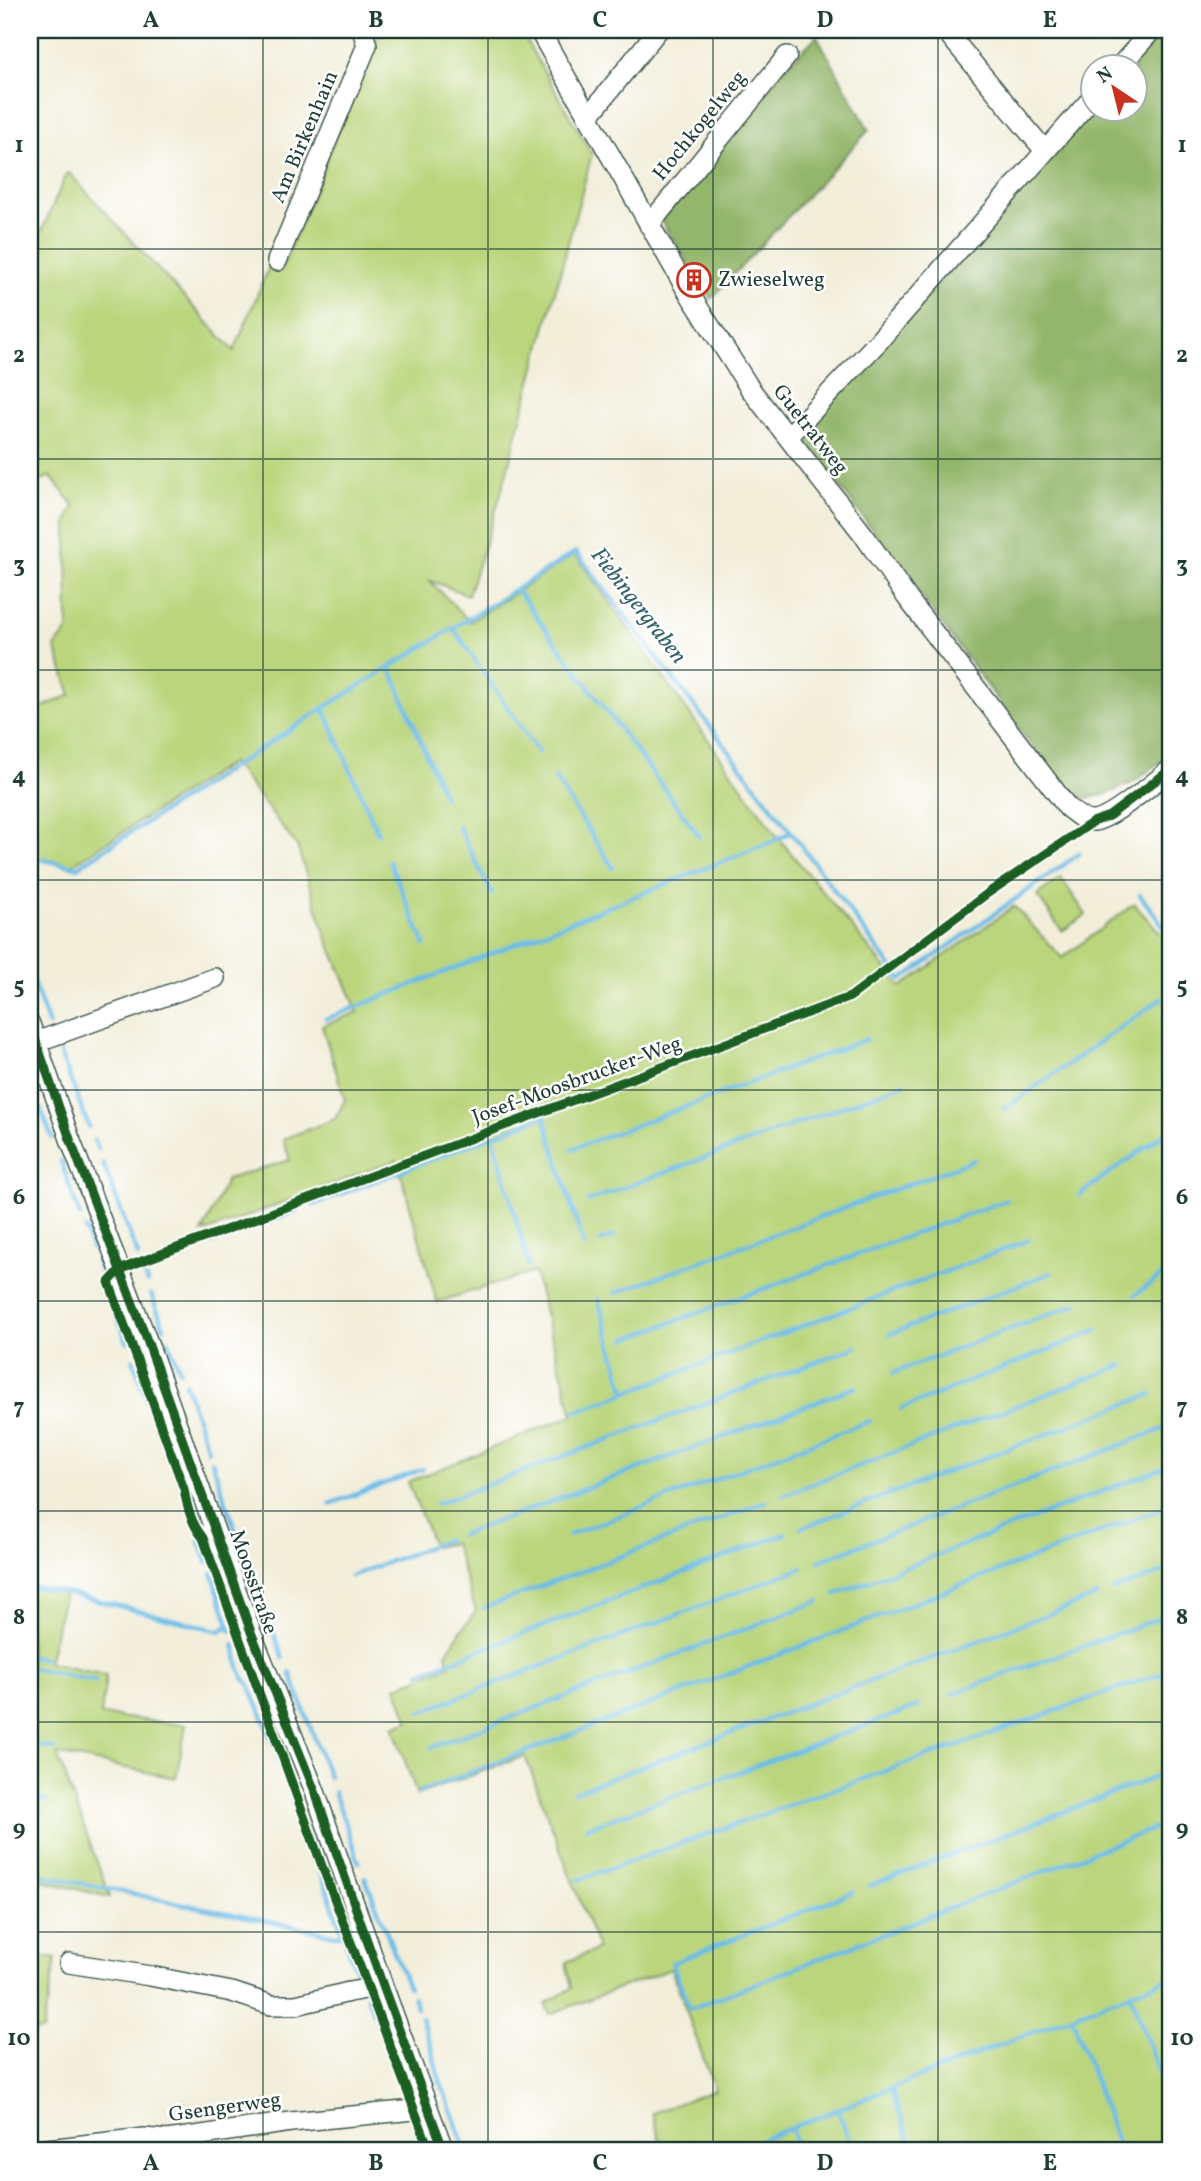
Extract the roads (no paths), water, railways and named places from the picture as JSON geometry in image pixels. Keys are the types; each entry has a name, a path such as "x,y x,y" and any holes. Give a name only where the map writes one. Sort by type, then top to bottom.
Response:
{"street":[{"name":"Am Birkenhain","path":"277,261 367,45 362,30"},
{"name":"Guetratweg","path":"539,30 685,287 736,369 1068,808 1093,821 1109,816 1171,769"},
{"path":"588,117 658,30"},
{"path":"945,30 1045,151"},
{"path":"1132,52 1152,30"},
{"name":"Hochkogelweg","path":"649,225 787,56"},
{"path":"788,437 876,344 1078,115"},
{"path":"33,1033 215,978"},
{"name":"Moosstraße","path":"33,1033 249,1626 314,1789 444,2151"},
{"path":"69,1964 232,1992 271,2005 296,2005 383,1986"},
{"name":"Gsengerweg","path":"30,2151 144,2138 167,2140 291,2122 414,2110 427,2106"}],"waterway":[{"name":"Fiebingergraben","path":"30,857 77,867 324,708 576,552 901,980 1079,854"},
{"path":"516,589 700,837"},
{"path":"453,628 538,752"},
{"path":"390,667 444,797"},
{"path":"324,709 378,833"},
{"path":"555,778 613,868"},
{"path":"458,826 492,894"},
{"path":"326,1019 791,832"},
{"path":"389,861 425,945"},
{"name":"Fiebingergraben","path":"1140,895 1171,936"},
{"path":"30,974 49,1025"},
{"path":"1004,1109 1171,992"},
{"path":"572,1149 867,1039"},
{"path":"58,1048 89,1127"},
{"path":"588,1201 904,1084"},
{"path":"41,1109 52,1138"},
{"path":"313,1205 544,1116 584,1246"},
{"path":"1079,1195 1171,1129"},
{"path":"493,1136 529,1266"},
{"path":"94,1140 98,1150"},
{"path":"615,1293 974,1160"},
{"path":"61,1161 80,1216"},
{"path":"103,1163 138,1256"},
{"path":"626,1339 1007,1200"},
{"path":"270,1221 296,1211"},
{"path":"232,1236 254,1227"},
{"path":"85,1229 92,1249"},
{"path":"600,1241 614,1236"},
{"path":"575,1412 1029,1240"},
{"path":"147,1282 142,1270 217,1241"},
{"path":"97,1261 127,1342"},
{"path":"1135,1295 1171,1269"},
{"path":"890,1334 1051,1273"},
{"path":"151,1294 164,1328"},
{"path":"598,1299 625,1392"},
{"path":"893,1373 1077,1304"},
{"path":"901,1409 1098,1330"},
{"path":"168,1340 180,1371"},
{"path":"436,1504 856,1347"},
{"path":"133,1360 149,1405"},
{"path":"783,1495 1123,1365"},
{"path":"185,1383 208,1450"},
{"path":"461,1535 856,1387"},
{"path":"801,1528 1152,1394"},
{"path":"153,1415 167,1453"},
{"path":"569,1535 870,1421"},
{"path":"819,1561 1171,1426"},
{"path":"212,1461 247,1564"},
{"path":"836,1594 1171,1465"},
{"path":"330,1504 423,1469"},
{"path":"484,1608 765,1502"},
{"path":"420,1792 1171,1505"},
{"path":"420,1673 785,1534"},
{"path":"199,1540 208,1562"},
{"path":"351,1576 447,1540"},
{"path":"420,1712 802,1568"},
{"path":"1114,1590 1171,1569"},
{"path":"249,1571 253,1580"},
{"path":"212,1573 231,1631"},
{"path":"30,1586 220,1631 229,1626"},
{"path":"258,1592 266,1610"},
{"path":"574,1792 1097,1596"},
{"path":"432,1747 819,1601"},
{"path":"952,1694 1171,1614"},
{"path":"269,1620 283,1658"},
{"path":"234,1644 240,1669 274,1744"},
{"path":"30,1656 45,1659"},
{"path":"30,1668 95,1681"},
{"path":"578,1880 1171,1670"},
{"path":"290,1672 329,1777"},
{"path":"586,1828 919,1706"},
{"path":"30,1744 54,1749"},
{"path":"278,1756 315,1858"},
{"path":"870,1886 1171,1771"},
{"path":"334,1792 359,1862"},
{"path":"30,1798 45,1801"},
{"path":"30,1810 41,1812"},
{"path":"853,1892 672,1963 690,2009 1171,1822"},
{"path":"30,1873 336,1935 343,1934"},
{"path":"321,1873 361,1984"},
{"path":"365,1877 408,1987"},
{"path":"733,2151 1171,1977"},
{"path":"1130,1994 1171,2104"},
{"path":"367,1996 377,2023"},
{"path":"413,1997 417,2008"},
{"path":"1072,2017 1117,2142"},
{"path":"421,2018 437,2072 466,2151"},
{"path":"382,2037 400,2085"},
{"path":"891,2089 914,2151"},
{"path":"838,2110 853,2151"},
{"path":"791,2129 799,2151"}],"place":[{"name":"Zwieselweg","path":"694,280"}]}
